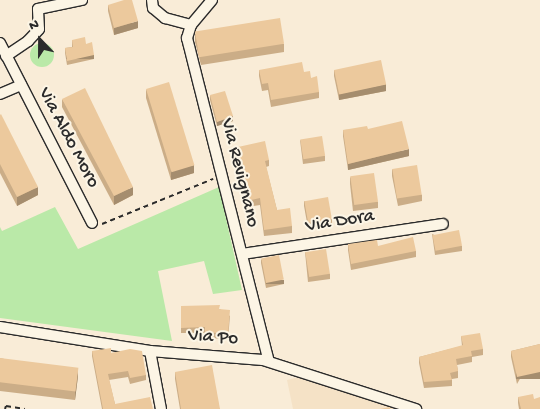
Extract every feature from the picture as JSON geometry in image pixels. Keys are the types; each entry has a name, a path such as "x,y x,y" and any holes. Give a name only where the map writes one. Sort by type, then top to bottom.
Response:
{"street":[{"path":"6,56 28,41 39,29 38,9 82,0"},
{"path":"152,0 153,8 165,18 191,25 212,0"},
{"name":"Via Revignano","path":"191,25 187,38 269,361"},
{"name":"Via Aldo Moro","path":"0,43 92,223"},
{"path":"0,94 20,85"},
{"name":"Via Dora","path":"242,254 444,224"},
{"name":"Via Po","path":"0,327 150,351 269,361 416,409"},
{"path":"150,351 161,409"}],"path":[{"path":"92,223 104,225 222,175"},
{"path":"4,409 6,406 25,409"}],"shaded area":[{"path":"307,375 405,409 293,409 287,380"}],"green space":[{"path":"42,43 51,46 54,55 51,64 42,67 33,64 30,55 33,46"},
{"path":"219,187 242,290 213,294 204,261 158,271 172,341 0,318 0,227 2,231 55,207 78,249"}],"building":[{"path":"124,0 132,0 138,21 114,28 108,5"},
{"path":"280,18 284,44 199,57 195,31"},
{"path":"85,37 86,44 92,42 94,55 67,61 65,48 73,47 72,40"},
{"path":"381,60 386,84 339,94 334,70"},
{"path":"302,62 304,72 310,71 311,78 317,76 319,92 271,100 268,83 262,84 259,70"},
{"path":"169,82 194,165 171,172 146,89"},
{"path":"85,88 133,187 114,196 62,99"},
{"path":"225,91 233,116 217,122 210,95"},
{"path":"1,114 38,187 17,197 0,164"},
{"path":"402,121 409,149 348,164 343,130 367,126 368,129"},
{"path":"322,136 325,156 303,159 300,139"},
{"path":"265,141 269,160 265,161 277,210 290,208 292,226 264,230 260,198 247,201 238,147"},
{"path":"417,165 422,195 397,199 392,169"},
{"path":"374,173 378,202 354,205 350,176"},
{"path":"328,197 332,219 308,223 304,201"},
{"path":"459,230 462,246 436,251 432,235"},
{"path":"413,237 416,251 351,264 348,244 377,240 378,246"},
{"path":"326,249 330,274 309,277 305,252"},
{"path":"279,255 284,280 266,283 261,258"},
{"path":"220,305 219,309 230,310 228,334 205,332 205,327 181,328 181,306"},
{"path":"480,333 483,349 471,351 472,356 456,359 458,371 450,373 452,380 424,382 419,357 463,345 461,336"},
{"path":"540,344 540,372 517,377 511,351"},
{"path":"111,348 111,353 130,349 142,351 146,375 130,378 128,371 108,374 115,404 150,397 153,409 103,409 92,351"},
{"path":"0,358 78,368 75,391 0,382"},
{"path":"212,365 220,409 181,409 175,372"},
{"path":"533,394 534,399 540,397 540,409 521,409 518,397"}]}
